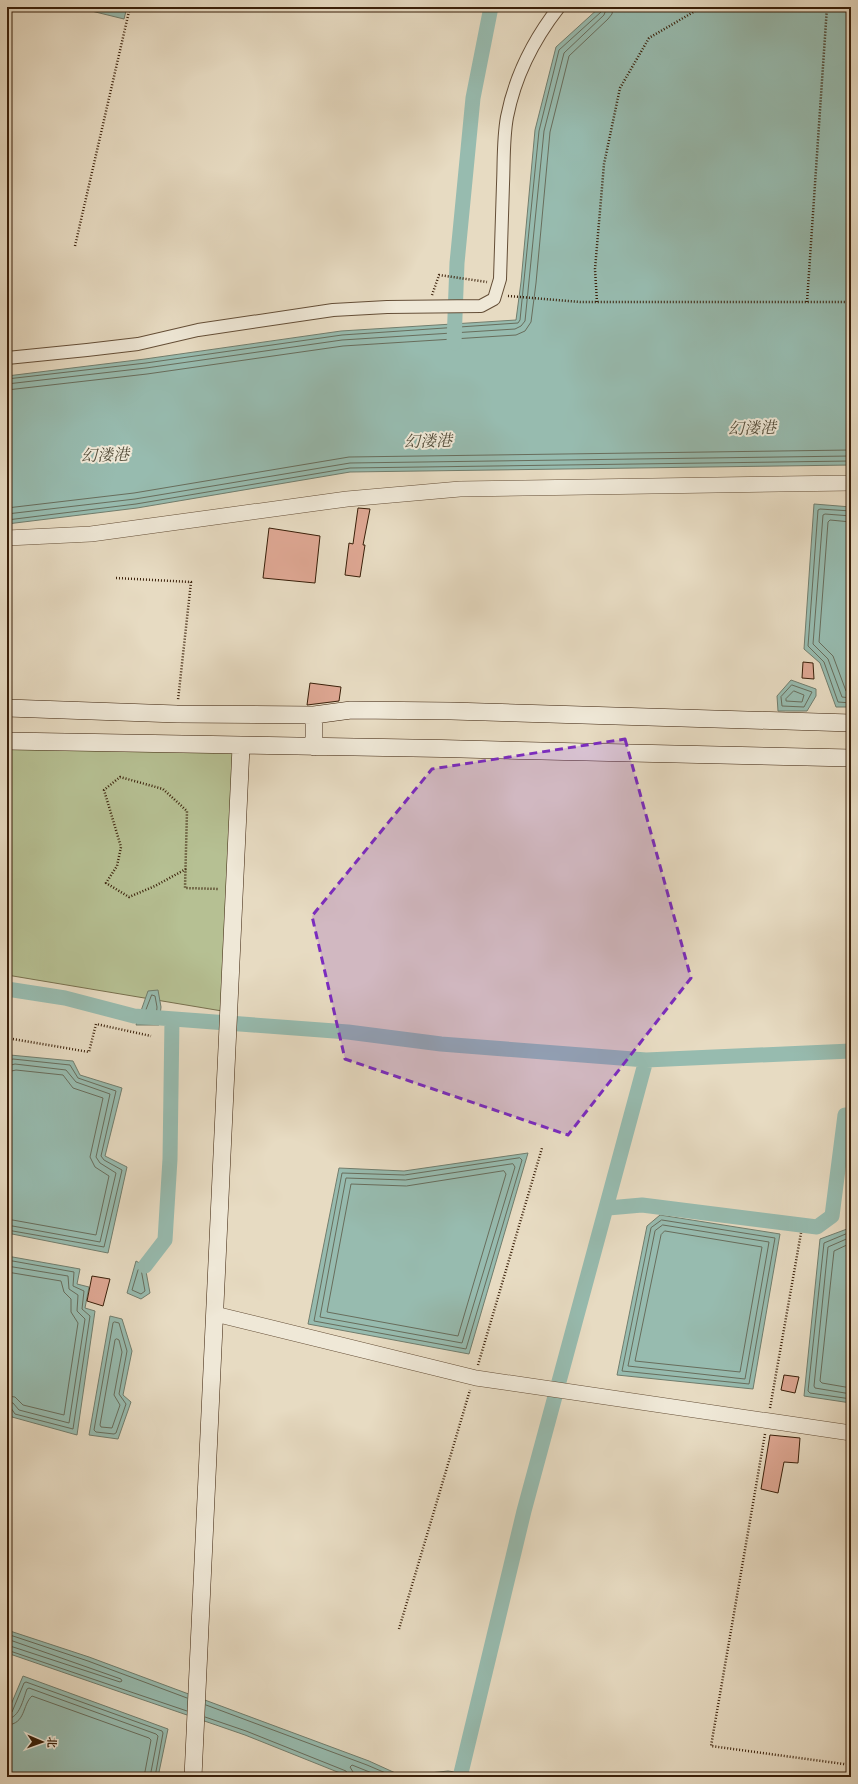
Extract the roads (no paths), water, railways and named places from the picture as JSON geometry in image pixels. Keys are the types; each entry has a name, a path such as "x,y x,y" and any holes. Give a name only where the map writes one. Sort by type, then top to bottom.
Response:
{"main road":[{"path":"7,708 177,714 314,715 351,710 451,711 851,723"},
{"path":"314,715 314,747"},
{"path":"7,741 577,751 851,758"},
{"path":"193,1777 240,746"}],"street":[{"path":"7,358 138,344 198,330 333,310 480,306 494,299 499,283 504,150 507,117 516,82 531,49 547,22 559,7"},
{"path":"7,538 91,534 347,499 460,489 851,483"},
{"path":"215,1314 476,1378 767,1422 851,1433"}],"water":[{"path":"75,7 127,7 124,19"},
{"name":"幻溇港","path":"600,7 851,7 851,465 350,472 137,508 7,524 7,376 145,359 341,331 516,320 535,130 556,47"},
{"path":"814,504 851,507 851,707 836,707 820,663 804,649"},
{"path":"791,680 816,689 816,696 807,711 778,711 777,696"},
{"path":"158,990 161,1007 159,1025 136,1025 148,991"},
{"path":"10,1055 73,1061 80,1075 122,1088 105,1156 127,1167 108,1253 7,1233 7,1059"},
{"path":"528,1153 469,1354 308,1324 339,1168 404,1171"},
{"path":"851,1192 851,1403 804,1396 820,1239 847,1229"},
{"path":"660,1215 780,1234 753,1389 617,1375 647,1226"},
{"path":"7,1256 80,1269 77,1284 89,1287 85,1308 95,1311 77,1435 12,1417 7,1408"},
{"path":"136,1261 145,1266 150,1293 141,1299 127,1293"},
{"path":"110,1316 122,1319 132,1351 123,1395 131,1402 118,1439 89,1435"},
{"path":"7,1630 89,1657 369,1761 402,1776 448,1771 489,1777 350,1777 245,1735 7,1653"},
{"path":"23,1676 168,1729 158,1777 7,1777 7,1714"}],"waterway":[{"path":"454,343 457,263 473,98 491,7"},
{"path":"7,989 65,998 134,1016 348,1032 441,1044 646,1060 851,1051"},
{"path":"145,1266 165,1240 170,1159 172,1019"},
{"path":"461,1773 524,1511 646,1060"},
{"path":"608,1208 642,1205 817,1227 832,1216 845,1115 851,1115"}]}
